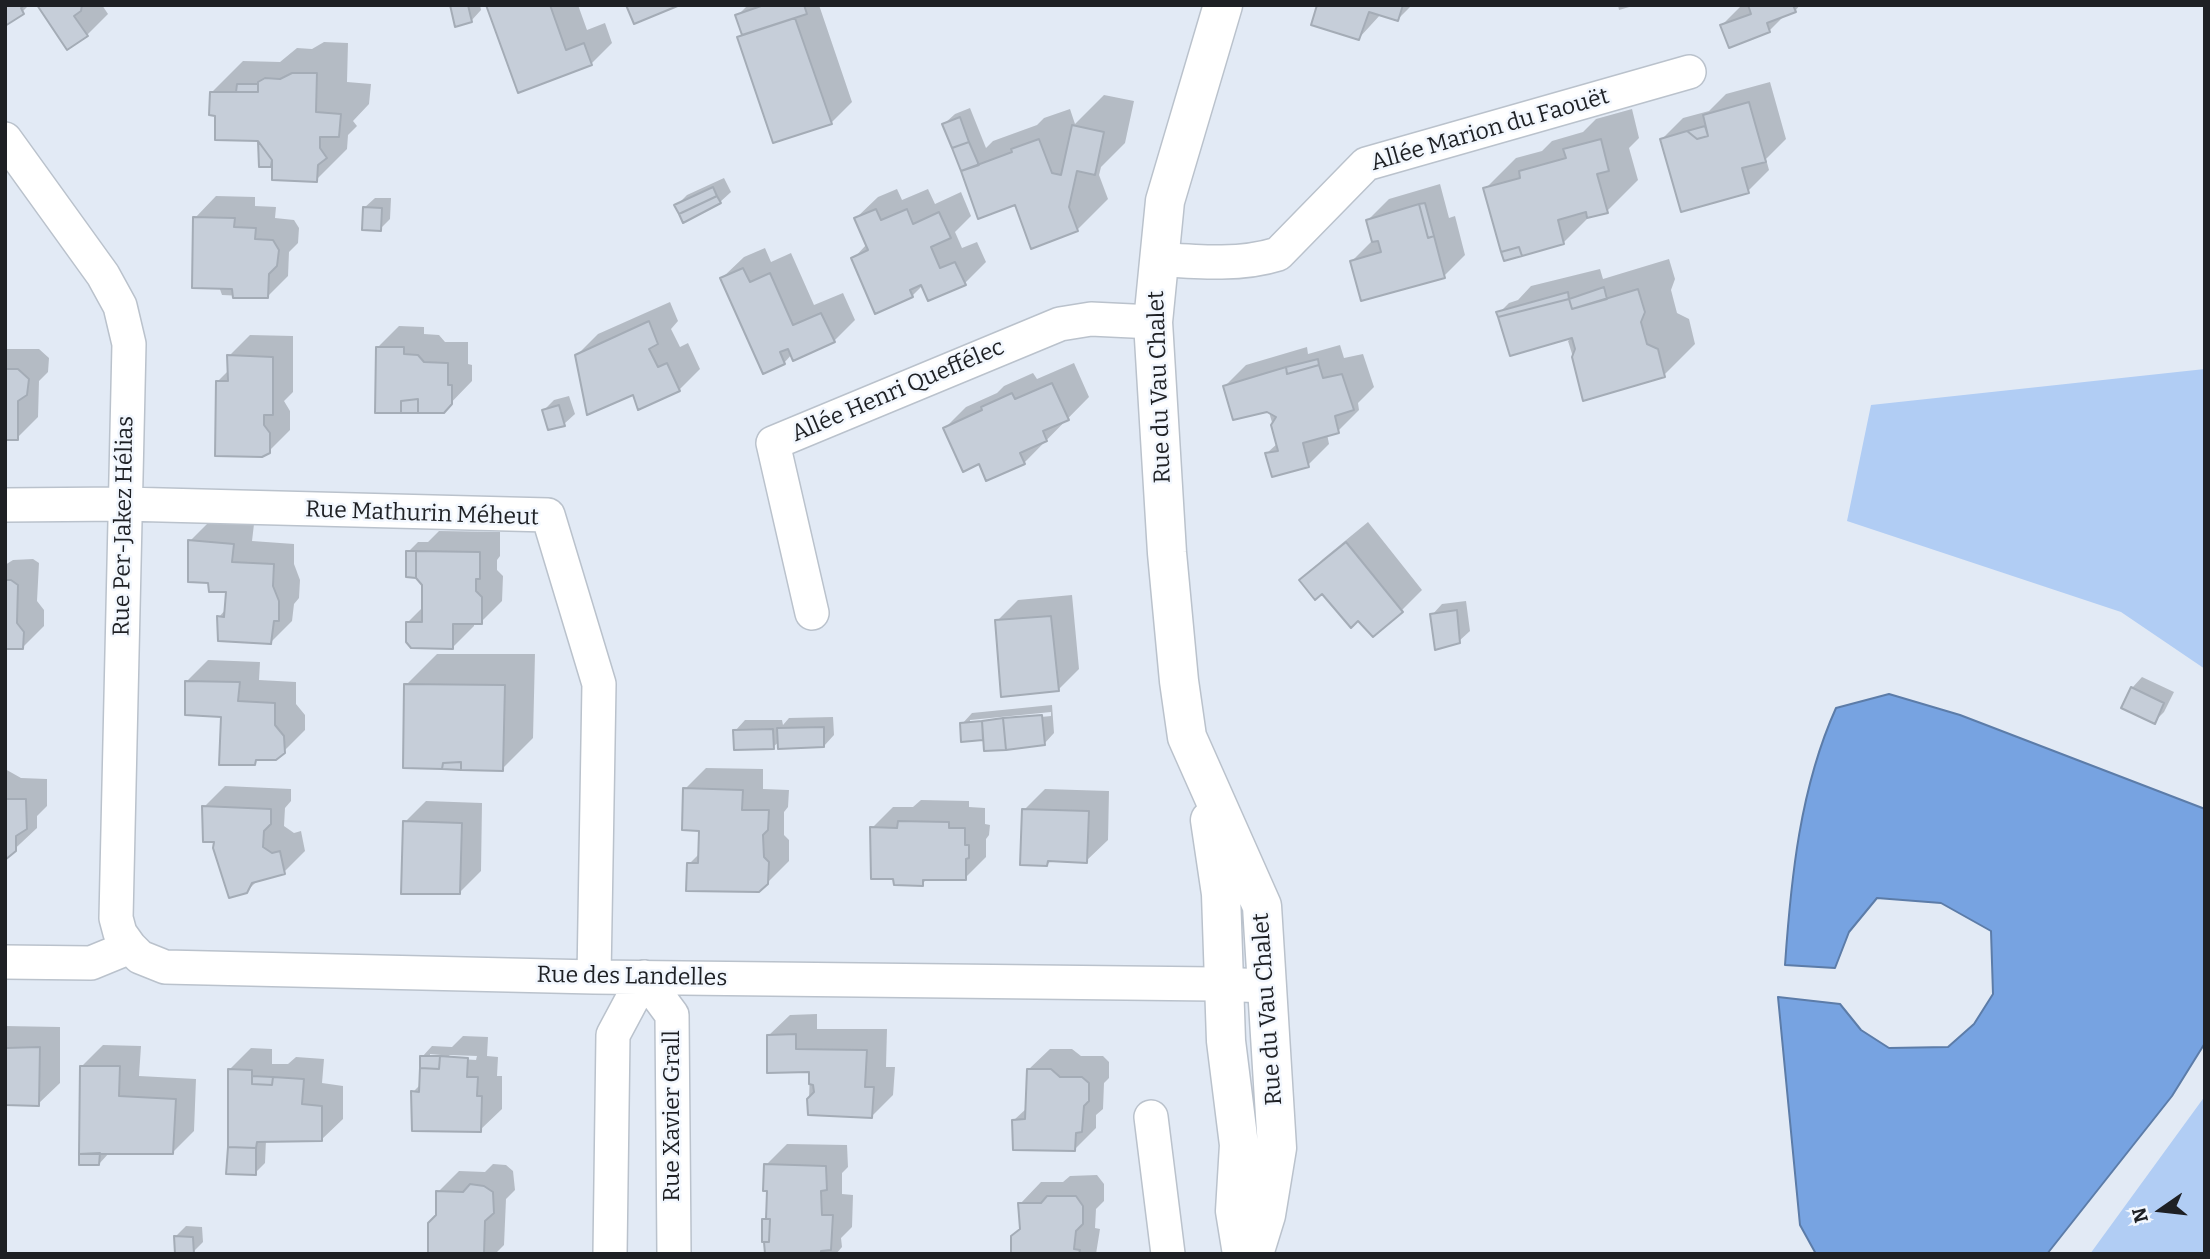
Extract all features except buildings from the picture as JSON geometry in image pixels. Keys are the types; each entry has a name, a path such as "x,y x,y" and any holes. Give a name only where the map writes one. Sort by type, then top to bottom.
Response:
{"street":[{"name":"Rue du Vau Chalet","path":"1223,5 1165,201 1153,322 1167,553 1187,737 1262,906 1277,1148 1266,1215 1254,1254"},
{"name":"Allée Marion du Faouët","path":"1158,259 1238,261 1278,254 1366,164 1689,72"},
{"name":"Rue Per-Jakez Hélias","path":"5,139 103,275 120,306 129,344 116,918 120,933 130,947"},
{"name":"Allée Henri Queffélec","path":"812,613 772,443 1054,327 1091,319 1153,322"},
{"path":"5,505 124,504"},
{"name":"Rue Mathurin Méheut","path":"124,504 548,516 599,684 594,976"},
{"name":"Rue du Vau Chalet","path":"1203,773 1221,894 1226,1041 1239,1145 1235,1211 1242,1254"},
{"path":"5,962 91,963 130,947"},
{"name":"Rue des Landelles","path":"130,947 140,957 165,967 1268,986"},
{"path":"610,1254 613,1035 644,977"},
{"name":"Rue Xavier Grall","path":"644,977 672,1015 674,1254"},
{"path":"1151,1117 1168,1254"}],"shaded area":[{"path":"2205,369 2205,669 2121,612 1847,521 1871,405"},
{"path":"1889,694 1960,715 2205,809 2205,1043 2172,1096 2047,1254 1816,1254 1800,1225 1778,997 1840,1004 1861,1030 1889,1048 1948,1047 1974,1024 1993,994 1991,931 1941,903 1877,898 1849,932 1835,968 1785,965 1799,834 1824,738 1836,708"},
{"path":"2205,1096 2205,1254 2090,1254"}]}
